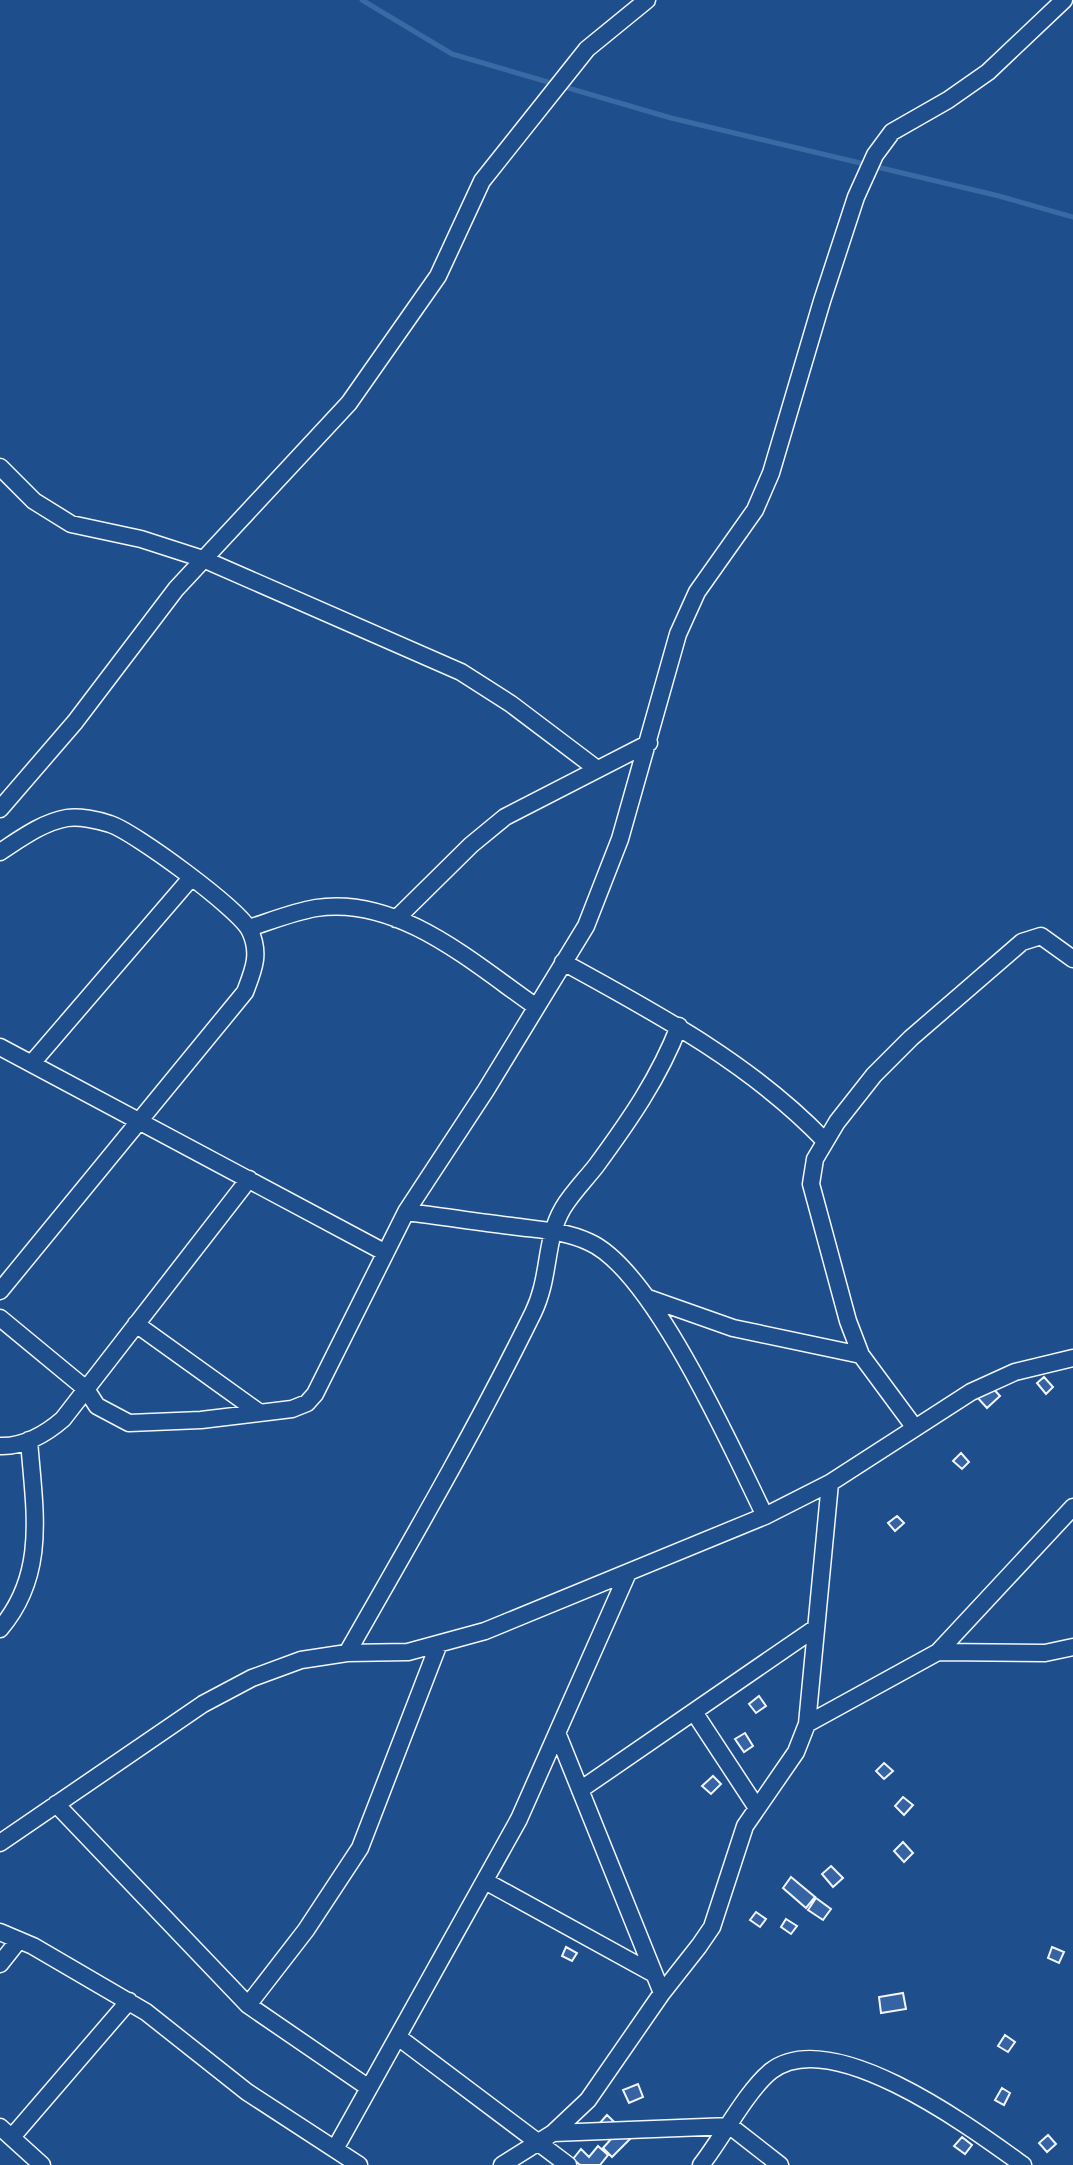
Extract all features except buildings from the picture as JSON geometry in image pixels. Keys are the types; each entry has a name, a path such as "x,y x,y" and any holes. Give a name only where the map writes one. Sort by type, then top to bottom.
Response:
{"street":[{"path":"0,809 75,722 176,589 349,403 438,276 482,181 587,49 647,0"},
{"path":"0,1318 86,1389 97,1406 129,1423 201,1420 292,1409 307,1403 315,1394 384,1251 406,1212 486,1090 586,926 620,839 678,634 697,592 755,510 771,473 790,402 856,197 875,155 892,132 948,100 988,72 1064,0"},
{"path":"0,467 34,501 71,524 141,539 203,559 461,672 511,704 597,769"},
{"path":"396,919 471,845 505,817 649,743"},
{"path":"0,852 38,829 68,818 111,824 191,878 249,928 256,963 245,992 0,1291"},
{"path":"32,1063 191,878"},
{"path":"249,928 317,908 347,907 396,919 484,968 535,1006"},
{"path":"915,1428 861,1355 824,1239 811,1184 815,1159 824,1140 874,1075 911,1038 1022,942 1041,936 1073,959"},
{"path":"563,962 679,1026 798,1113 824,1140"},
{"path":"347,1653 438,1493 533,1313 546,1279 552,1230 564,1206 632,1116 657,1076 679,1026"},
{"path":"0,1046 384,1251"},
{"path":"0,1446 29,1440 50,1430 63,1419 250,1179"},
{"path":"406,1212 552,1230 591,1242 604,1251 648,1298 705,1397 765,1516"},
{"path":"648,1298 733,1328 861,1355"},
{"path":"136,1324 260,1413"},
{"path":"0,1843 203,1704 252,1678 301,1660 347,1653 408,1652 438,1646 627,1575 765,1516 831,1483 971,1392 1015,1372 1073,1357"},
{"path":"0,1629 26,1591 32,1570 36,1525 29,1440"},
{"path":"502,2165 546,2137 588,2100 662,1993 712,1927 745,1826 796,1752 807,1724 814,1629 831,1483"},
{"path":"807,1724 938,1652 1073,1507"},
{"path":"335,2149 519,1819 627,1575"},
{"path":"580,1790 814,1629"},
{"path":"248,2005 306,1930 360,1848 438,1646"},
{"path":"938,1652 1045,1653 1073,1647"},
{"path":"694,1712 757,1808"},
{"path":"558,1735 662,1993"},
{"path":"55,1804 248,2005 369,2088"},
{"path":"485,1881 654,1974"},
{"path":"0,1932 129,2001 247,2092 359,2165"},
{"path":"0,1964 19,1940"},
{"path":"42,2165 24,2159 6,2132 129,2001"},
{"path":"398,2037 546,2137 568,2165"},
{"path":"701,2165 772,2071 795,2061 826,2060 905,2088 950,2113 1023,2165"},
{"path":"546,2137 730,2126 780,2165"}],"waterway":[{"path":"362,0 452,54 671,118 999,196 1073,217"}]}
